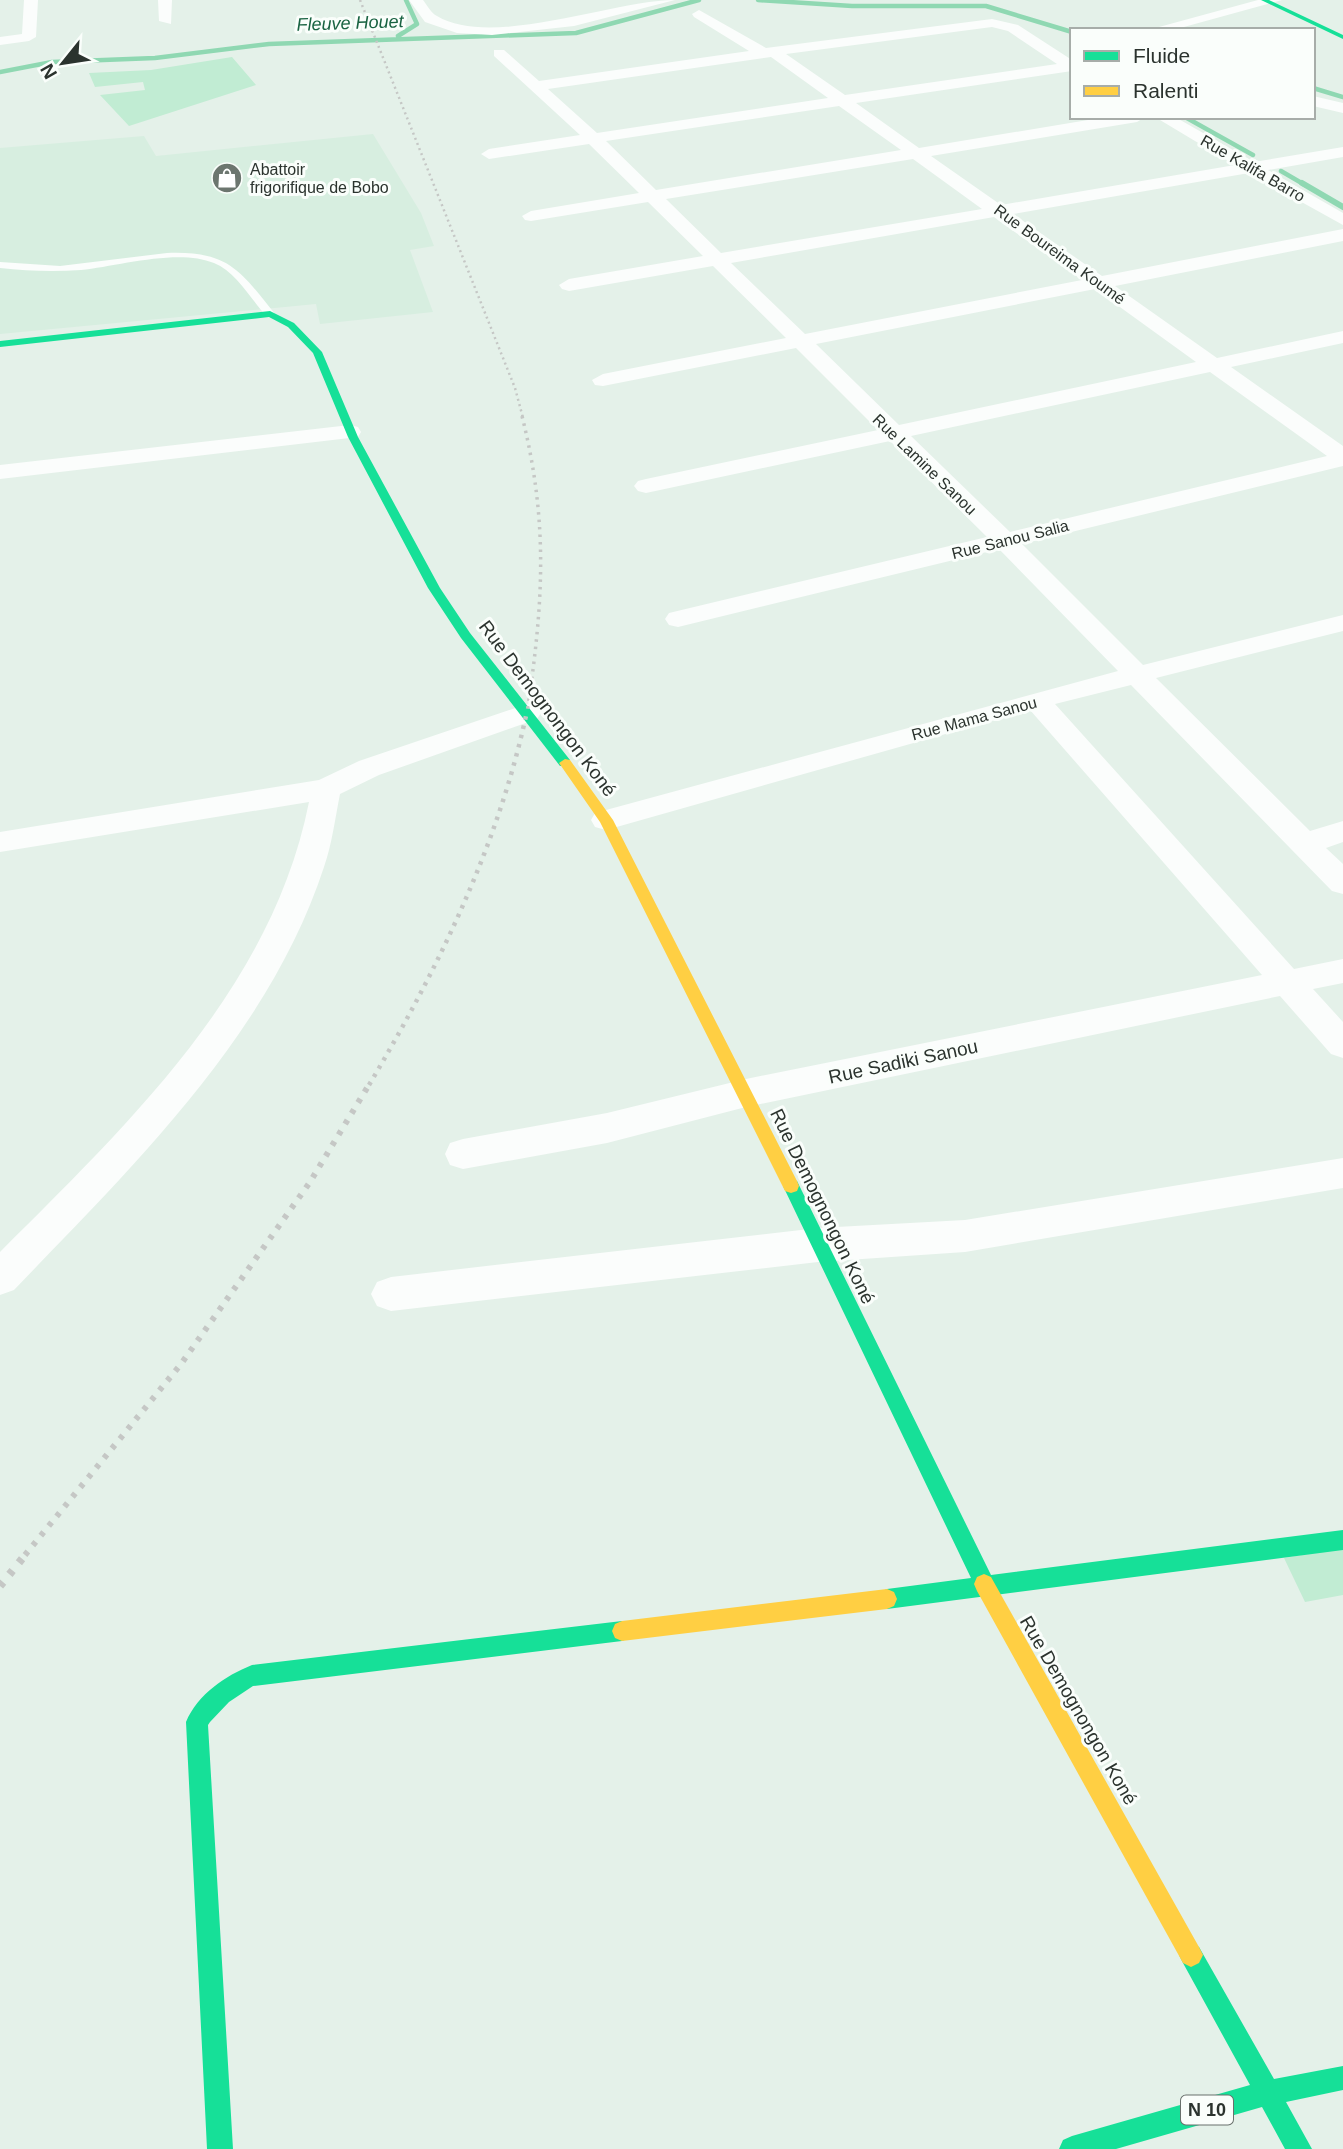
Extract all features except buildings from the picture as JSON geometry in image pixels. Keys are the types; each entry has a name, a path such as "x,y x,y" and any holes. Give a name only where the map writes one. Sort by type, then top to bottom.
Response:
{"street":[{"path":"0,41 29,37 31,0"},
{"path":"164,0 166,20"},
{"path":"416,0 426,16 442,24 511,30 581,23 668,0"},
{"path":"1163,28 1272,0 1343,28"},
{"path":"1272,0 1343,37"},
{"name":"Rue Boureima Koumé","path":"699,14 846,101 1343,458"},
{"path":"511,30 532,15"},
{"path":"537,86 992,23 1007,25 1070,66"},
{"name":"Rue Lamine Sanou","path":"499,53 594,139 1004,540 1343,883"},
{"path":"489,154 1070,67"},
{"path":"1315,101 1343,108"},
{"path":"531,216 1124,119"},
{"name":"Rue Kalifa Barro","path":"1167,119 1343,220"},
{"path":"569,285 1343,152"},
{"path":"603,380 1343,234"},
{"path":"0,344 270,314"},
{"name":"Rue Demognongon Koné","path":"270,314 289,323 317,352 328,370 350,432 448,610 583,785 606,820 746,1093 985,1587 1299,2149"},
{"path":"646,486 1343,337"},
{"path":"0,472 350,432"},
{"name":"Rue Sanou Salia","path":"678,619 1343,458"},
{"name":"Rue Mama Sanou","path":"606,820 1036,701 1343,623"},
{"path":"1036,701 1343,1045"},
{"path":"0,842 326,789 369,768 527,713"},
{"path":"0,1278 135,1141 211,1044 254,981 288,919 306,875 326,789"},
{"path":"1304,844 1343,831"},
{"name":"Rue Sadiki Sanou","path":"463,1154 607,1128 746,1093 1343,971"},
{"path":"391,1294 818,1245 965,1236 1343,1173"},
{"path":"220,2149 197,1722 211,1701 232,1684 251,1676 985,1587 1343,1540"},
{"name":"N 10","path":"1072,2149 1267,2093 1343,2078"}],"lane":[{"path":"0,265 29,269 70,268 161,257 217,260 270,314"}],"shaded area":[{"path":"373,134 421,213 434,246 410,250 433,312 320,324 316,304 0,334 0,148 144,136 156,156"}],"green space":[{"path":"232,57 256,85 129,126 100,95 145,90 143,82 95,87 89,73 151,70"},
{"path":"1343,1548 1343,1595 1305,1602 1284,1558"}],"waterway":[{"path":"398,36 417,24 406,0"},
{"name":"Fleuve Houet","path":"0,72 52,62 155,58 269,44 576,33 699,0"},
{"name":"Fleuve Houet","path":"758,0 852,6 986,6 1070,31"},
{"name":"Fleuve Houet","path":"1315,89 1343,97"},
{"path":"1189,119 1253,155"},
{"path":"1281,171 1305,185"},
{"path":"1302,183 1343,207"}],"railway":[{"path":"360,0 515,388 523,418"},
{"path":"522,416 536,493 541,564 537,636 527,713"},
{"path":"369,1085 442,951 483,857 515,760 527,711"},
{"path":"25,1555 181,1364 310,1182 370,1083"},
{"path":"0,1586 26,1554"}],"traffic: fast":[{"path":"1264,0 1343,37"},
{"path":"0,344 270,314 291,325 317,352 353,437 434,588 465,635 565,763"},
{"path":"791,1186 984,1584"},
{"path":"887,1599 1343,1540"},
{"path":"220,2149 197,1722 203,1714 228,1689 252,1676 622,1631"},
{"path":"1191,1955 1299,2149"},
{"path":"1072,2149 1267,2093 1343,2078"}],"traffic: slow":[{"path":"565,763 606,820 791,1186"},
{"path":"984,1584 1191,1955"},
{"path":"622,1631 887,1599"}],"place":[{"name":"Abattoir frigorifique de Bobo","path":"227,178"}]}
